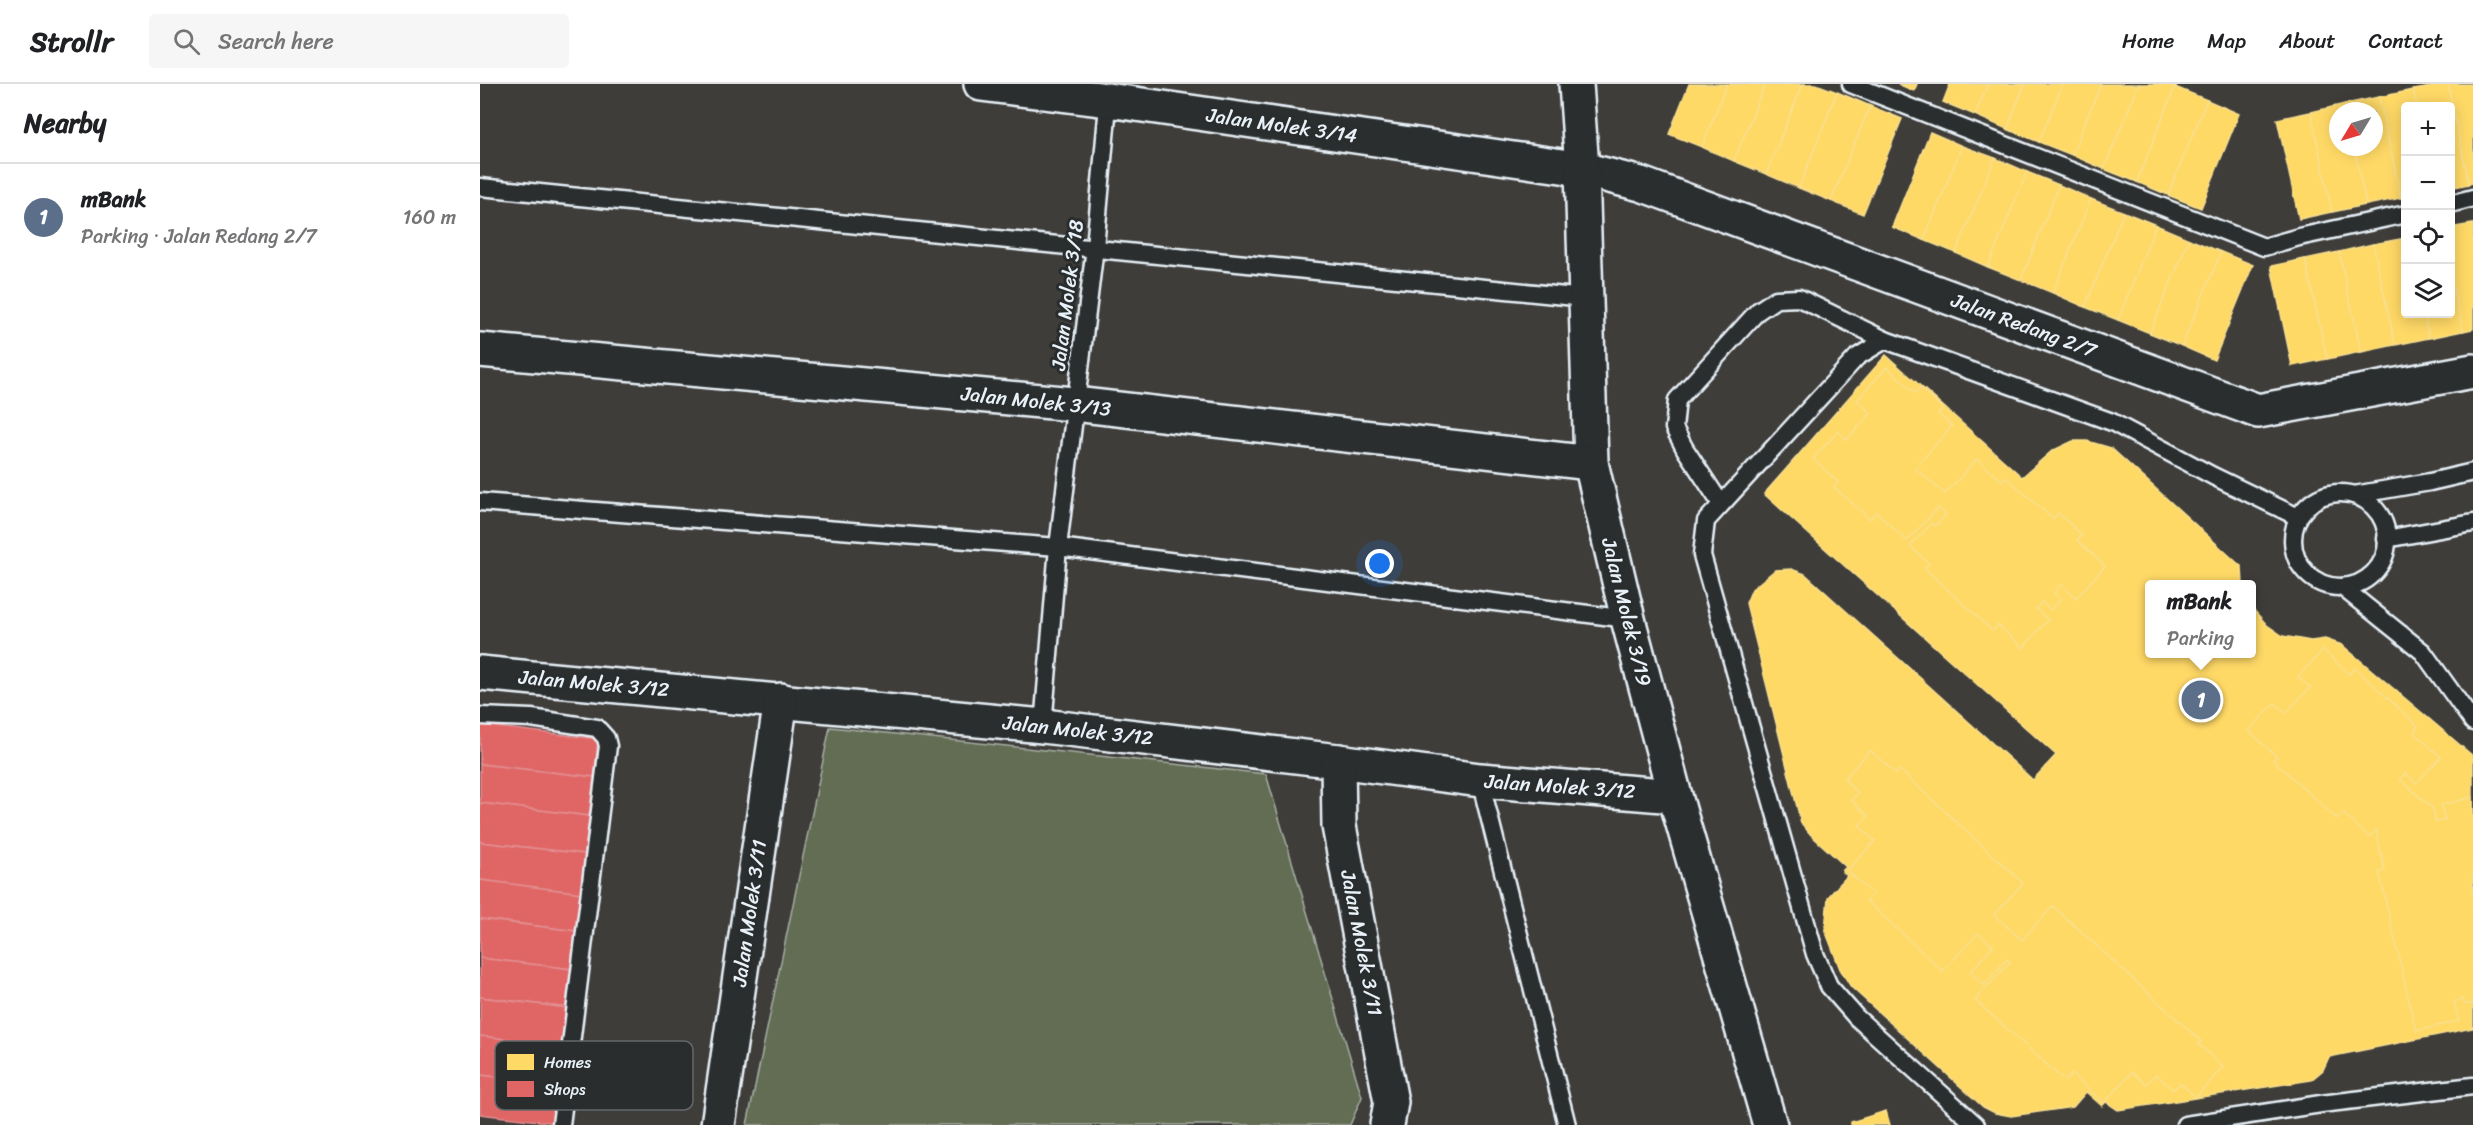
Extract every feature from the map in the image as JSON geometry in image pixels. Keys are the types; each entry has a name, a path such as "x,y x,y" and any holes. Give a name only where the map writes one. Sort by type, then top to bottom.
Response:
{"street":[{"name":"Jalan Molek 3/14","path":"981,84 1109,92 1582,169"},
{"name":"Jalan Molek 3/19","path":"1576,84 1582,169 1591,463 1628,619 1675,796 1770,1125"},
{"name":"Jalan Redang 2/7","path":"1582,169 1641,184 2258,411 2473,371"},
{"name":"Jalan Molek 3/13","path":"480,350 1074,404 1591,463"},
{"name":"Jalan Molek 3/12","path":"480,673 1043,726 1480,780 1675,796"},
{"name":"Jalan Molek 3/11","path":"718,1125 781,700"},
{"name":"Jalan Molek 3/11","path":"1338,761 1340,826 1391,1102 1387,1125"}],"lane":[{"path":"1851,84 2264,246 2401,215"},
{"name":"Jalan Molek 3/18","path":"1043,726 1058,547 1095,247 1109,92"},
{"path":"480,187 1585,298"},
{"path":"2455,203 2473,198"},
{"path":"1721,504 1674,428 1677,399 1758,310 1776,298 1799,298 1885,340 2112,422 2298,518"},
{"path":"1885,340 1857,357 1706,521 1702,555 1815,954 1829,986 1856,1017 1976,1125"},
{"path":"2354,495 2369,503 2379,515 2386,530 2386,546 2382,562 2372,575 2358,583 2342,586 2328,585 2315,579 2304,570 2297,558 2294,531 2298,518 2308,505 2322,496 2338,493 2354,495 2473,472"},
{"path":"480,502 1058,547 1628,619"},
{"path":"2386,540 2473,523"},
{"path":"2342,586 2423,652 2473,722"},
{"path":"480,717 531,718 597,728 606,738 608,746 571,1041"},
{"path":"1480,780 1567,1125"},
{"path":"2185,1125 2321,1104 2473,1086"},
{"path":"561,1125 563,1110"}],"green space":[{"path":"830,727 1266,774 1362,1097 1350,1125 747,1125"}],"building: Homes":[{"path":"1689,84 1727,84 1702,147 1669,134"},
{"path":"1727,84 1765,84 1734,161 1702,147"},
{"path":"1765,84 1803,84 1766,174 1734,161"},
{"path":"1803,84 1816,84 1837,92 1799,188 1766,174"},
{"path":"1898,84 1917,84 1914,91"},
{"path":"1950,84 1988,84 1975,115 1943,102"},
{"path":"1988,84 2025,84 2007,129 1975,115"},
{"path":"2025,84 2063,84 2039,142 2007,129"},
{"path":"2063,84 2101,84 2072,155 2039,142"},
{"path":"2101,84 2139,84 2104,169 2072,155"},
{"path":"2139,84 2168,84 2175,87 2137,182 2104,169"},
{"path":"2448,84 2452,102 2416,102 2413,90"},
{"path":"2448,84 2473,84 2473,183 2469,184 2455,117 2455,102 2452,102"},
{"path":"2175,87 2207,100 2168,195 2137,182"},
{"path":"2413,90 2416,102 2401,102 2401,198 2383,115 2383,102 2380,102 2379,97"},
{"path":"1837,92 1870,106 1831,201 1799,188"},
{"path":"2379,97 2380,102 2355,102"},
{"path":"2207,100 2239,114 2201,208 2168,195"},
{"path":"1870,106 1902,119 1863,214 1831,201"},
{"path":"2329,108 2329,156 2356,156 2366,205 2332,212 2311,112"},
{"path":"2311,112 2332,212 2299,219 2277,119"},
{"path":"2383,115 2401,198 2366,205 2356,156 2383,156"},
{"path":"2455,117 2469,184 2455,187"},
{"path":"1930,132 1962,146 1924,240 1892,227"},
{"path":"1962,146 1995,158 1956,253 1924,240"},
{"path":"1995,158 2027,172 1988,267 1956,253"},
{"path":"2027,172 2059,185 2021,280 1988,267"},
{"path":"2059,185 2091,199 2053,293 2021,280"},
{"path":"2091,199 2124,212 2085,307 2053,293"},
{"path":"2124,212 2156,225 2118,320 2085,307"},
{"path":"2473,224 2473,329 2463,331 2455,296 2455,227"},
{"path":"2156,225 2189,239 2150,333 2118,320"},
{"path":"2189,239 2221,252 2182,346 2150,333"},
{"path":"2401,239 2401,318 2425,318 2429,338 2395,345 2373,244"},
{"path":"2373,244 2395,345 2361,352 2339,252"},
{"path":"2221,252 2253,265 2214,360 2182,346"},
{"path":"2339,252 2361,352 2327,359 2305,259"},
{"path":"2305,259 2327,359 2292,366 2271,266"},
{"path":"2455,296 2463,331 2429,338 2425,318 2455,318"},
{"path":"1886,355 2022,477 2052,451 2073,441 2087,441 2111,448 2242,567 2243,580 2145,580 2145,658 2256,658 2256,613 2267,625 2283,636 2311,641 2325,639 2342,645 2473,756 2473,1028 2329,1057 2323,1070 2311,1080 2118,1110 2106,1102 2102,1106 2086,1092 2073,1107 2011,1116 1995,1113 1983,1107 1851,987 1840,969 1825,930 1828,897 1847,876 1842,871 1846,867 1801,823 1746,603 1752,589 1775,570 1791,569 1805,574 2033,780 2056,755 1764,494"},
{"path":"1887,367 1915,393 1920,388 1943,409 1938,414 1952,426 1915,468 1945,494 1977,459 2002,481 2006,477 2053,519 2058,513 2082,535 2077,540 2105,566 2076,598 2061,584 2054,593 2061,599 2051,610 2042,602 2036,609 2048,620 2023,648 1998,625 1993,631 1924,568 1929,564 1910,546 1932,523 1935,526 1946,515 1938,508 1907,541 1876,512 1870,519 1834,487 1838,482 1813,459 1838,431 1847,440 1871,413 1857,400"},
{"path":"2323,650 2349,674 2355,668 2418,726 2414,732 2441,757 2416,783 2405,773 2400,779 2433,809 2435,822 2445,820 2441,805 2473,797 2473,1003 2465,1005 2463,999 2454,1002 2459,1021 2416,1031 2379,872 2385,871 2376,830 2369,837 2343,813 2337,819 2273,760 2277,757 2249,731 2275,703 2286,713 2310,687 2298,677"},
{"path":"1870,750 1896,774 1900,770 2023,883 1994,915 2022,940 2053,906 2201,1041 2198,1044 2223,1067 2196,1097 2180,1083 2173,1090 2156,1074 2146,1084 2132,1072 2104,1103 2072,1074 2065,1081 1975,1000 2010,962 2007,959 1984,985 1970,972 1993,946 1978,933 1943,971 1867,901 1873,894 1847,871 1875,841 1859,826 1868,816 1851,800 1858,793 1844,779"},
{"path":"1886,1111 1890,1125 1851,1125 1851,1122"}],"building: Shops":[{"path":"480,725 598,739 594,777 480,764"},
{"path":"480,764 594,777 589,816 480,803"},
{"path":"480,803 589,816 585,854 480,842"},
{"path":"480,842 585,854 581,893 480,880"},
{"path":"480,880 581,893 576,931 480,919"},
{"path":"480,919 576,931 572,969 480,958"},
{"path":"480,958 572,969 568,1008 480,997"},
{"path":"480,997 568,1008 564,1041 522,1041 480,1036"},
{"path":"480,1036 522,1041 495,1041 495,1077 480,1075"},
{"path":"480,1075 495,1077 495,1110 556,1110 555,1123 480,1114"}],"place":[{"name":"mBank","path":"2201,700"}]}
